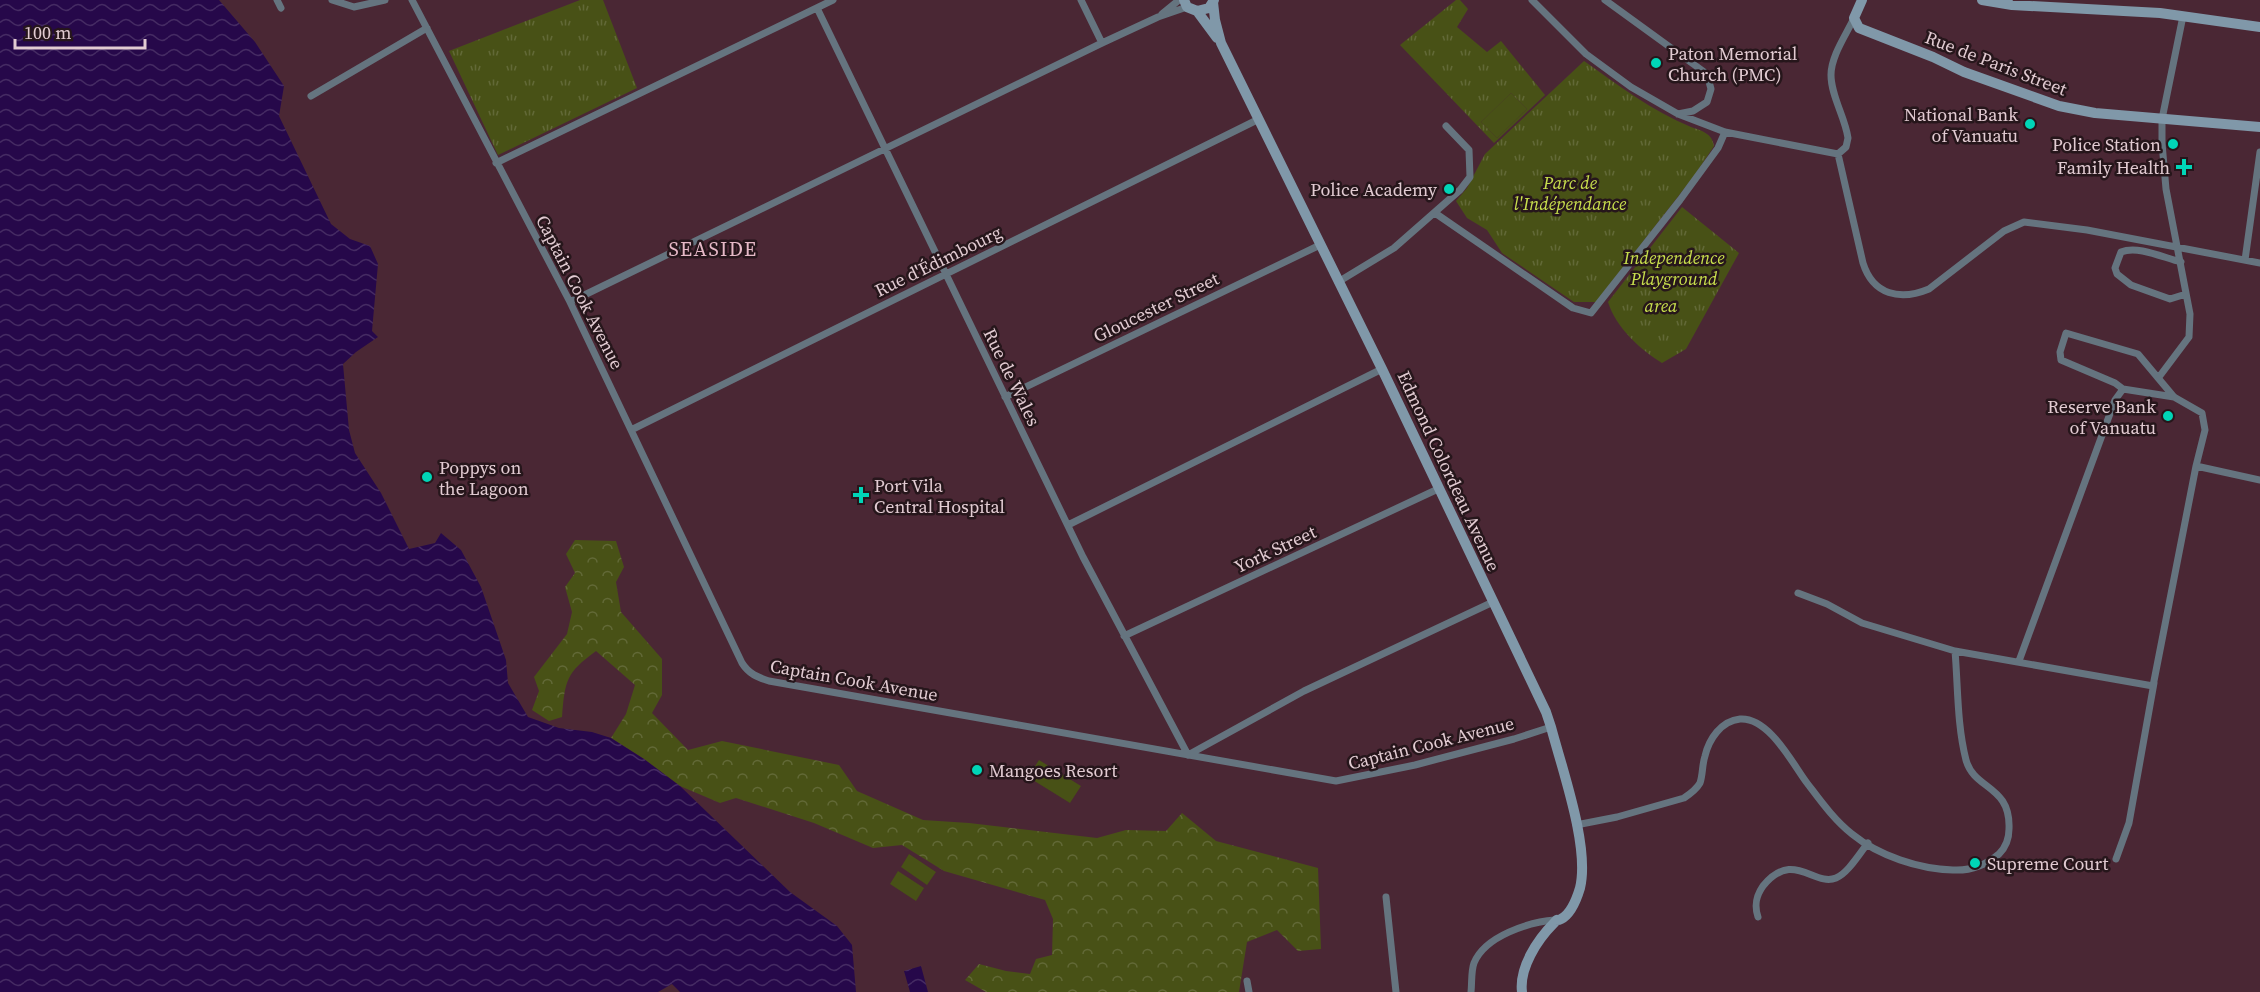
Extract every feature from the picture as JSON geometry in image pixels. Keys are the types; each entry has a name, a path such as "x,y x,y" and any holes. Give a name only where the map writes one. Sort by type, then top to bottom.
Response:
{"street":[{"path":"277,0 281,8"},
{"path":"332,0 354,8 385,0"},
{"name":"Captain Cook Avenue","path":"412,0 570,302 742,663 746,670 755,676 770,681 1336,781 1415,765 1551,727"},
{"path":"496,163 833,0"},
{"path":"1081,0 1102,43"},
{"path":"1532,0 1586,54 1631,87 1678,114 1725,132 1838,154"},
{"path":"1605,0 1707,74 1711,89 1707,102 1693,111 1678,114"},
{"path":"1838,154 1844,149 1848,138 1831,75 1833,64 1847,40 1862,0"},
{"path":"1982,0 2012,5 2183,16 2260,27"},
{"path":"570,302 1102,43 1187,5 1209,8 1214,1"},
{"path":"1214,1 1215,20 1221,44"},
{"path":"1187,5 1221,44"},
{"name":"Rue de Wales","path":"817,8 1068,525 1188,755"},
{"path":"2159,377 2189,337 2190,314 2166,189 2162,119 2183,16"},
{"name":"Rue de Paris Street","path":"1855,21 1867,32 1933,57 1964,72 2058,106 2095,113 2260,127"},
{"path":"311,96 427,28"},
{"path":"1847,40 1867,32"},
{"name":"Edmond Colordeau Avenue","path":"1221,44 1382,369 1546,712 1551,727 1582,858 1580,887 1573,905 1563,918 1555,920 1538,944 1526,966 1522,992"},
{"name":"Rue d'Édimbourg","path":"631,430 1259,119"},
{"path":"1338,282 1394,248 1460,190 1470,177 1469,150 1446,126"},
{"path":"1435,213 1574,308 1591,313 1680,200 1718,148 1725,132"},
{"path":"2245,260 2260,152"},
{"path":"1838,154 1866,270 1878,286 1896,295 1910,295 1929,289 2004,231 2024,222 2050,224 2177,246 2260,263"},
{"name":"Gloucester Street","path":"1005,397 1320,245"},
{"path":"2181,262 2126,250 2121,252 2115,268 2117,274 2139,290 2170,299 2186,294"},
{"path":"2116,859 2129,823 2196,466 2205,430 2202,413 2174,397 2123,389 2115,383 2061,360 2060,352 2066,333 2138,354 2174,397"},
{"path":"1068,525 1382,369"},
{"path":"2019,661 2115,400 2123,389"},
{"path":"2196,466 2260,480"},
{"name":"York Street","path":"1124,636 1438,489"},
{"path":"1798,593 1827,604 1862,624 1956,651 2153,686 2155,681"},
{"path":"1188,755 1304,691 1493,602"},
{"path":"1576,825 1617,817 1691,794 1699,784 1706,751 1713,736 1721,727 1732,721 1748,720 1754,721 1772,735 1832,814 1852,834 1906,862 1928,867 1963,871 1986,863 2003,850 2007,843 2009,818 2006,805 1996,792 1969,768 1966,760 1956,651"},
{"path":"1758,917 1756,897 1770,879 1779,873 1799,870 1824,879 1834,879 1868,843"},
{"path":"1386,897 1396,992"},
{"path":"1471,992 1473,964 1487,947 1523,926 1537,921 1555,920"},
{"path":"1247,981 1249,992"}],"green space":[{"path":"580,0 603,0 637,88 498,155 449,51"},
{"path":"1456,0 1460,0 1468,9 1457,27 1487,52 1501,41 1545,95 1494,143 1400,45","holes":["1511,93 1527,109 1497,138 1481,122"]},
{"name":"Parc de l'Indépendance","path":"1584,61 1649,105 1677,121 1706,133 1714,146 1694,176 1596,302 1574,302 1502,253 1487,230 1467,218 1456,201 1467,188 1485,154"},
{"path":"1511,93 1527,109 1497,138 1481,122"},
{"name":"area","path":"1682,207 1739,253 1686,349 1662,363 1630,337 1617,321 1608,302"},
{"path":"575,540 616,541 624,567 616,582 621,612 662,659 662,695 652,713 688,750 722,741 839,765 857,791 923,820 1097,838 1126,830 1166,831 1182,813 1216,841 1318,868 1321,949 1298,951 1277,930 1247,942 1239,992 986,992 965,980 979,964 1030,974 1036,959 1052,955 1053,919 1045,900 944,871 902,845 873,848 814,823 736,798 720,803 680,786 611,738 626,714 635,685 596,651 578,665 569,678 564,694 562,717 549,721 532,710 539,691 534,677 567,634 572,612 565,587 575,573 566,554"},
{"path":"1039,760 1081,786 1070,803 1028,777"},
{"path":"909,854 936,872 927,885 901,867"},
{"path":"898,871 924,888 916,901 890,884"}],"water":[{"path":"0,0 219,0 255,42 284,86 279,116 331,224 350,239 370,246 378,264 372,331 378,337 343,364 349,430 355,453 381,493 409,549 435,543 441,533 461,550 481,587 506,660 508,683 528,717 559,728 592,732 611,738 680,786 790,892 837,926 852,945 856,992 680,992 672,984 658,992 0,992"},
{"path":"921,966 928,992 910,992 904,971"}],"place":[{"name":"Paton Memorial Church (PMC)","path":"1656,63"},
{"name":"National Bank of Vanuatu","path":"2030,124"},
{"name":"Police Station","path":"2173,144"},
{"name":"Family Health","path":"2184,167"},
{"name":"Police Academy","path":"1449,189"},
{"name":"Reserve Bank of Vanuatu","path":"2168,416"},
{"name":"Poppys on the Lagoon","path":"427,477"},
{"name":"Port Vila Central Hospital","path":"861,495"},
{"name":"Mangoes Resort","path":"977,770"},
{"name":"Supreme Court","path":"1975,863"}],"district":[{"name":"SEASIDE","path":"713,249"}],"park label":[{"name":"Independence Playground","path":"1674,267"}]}
